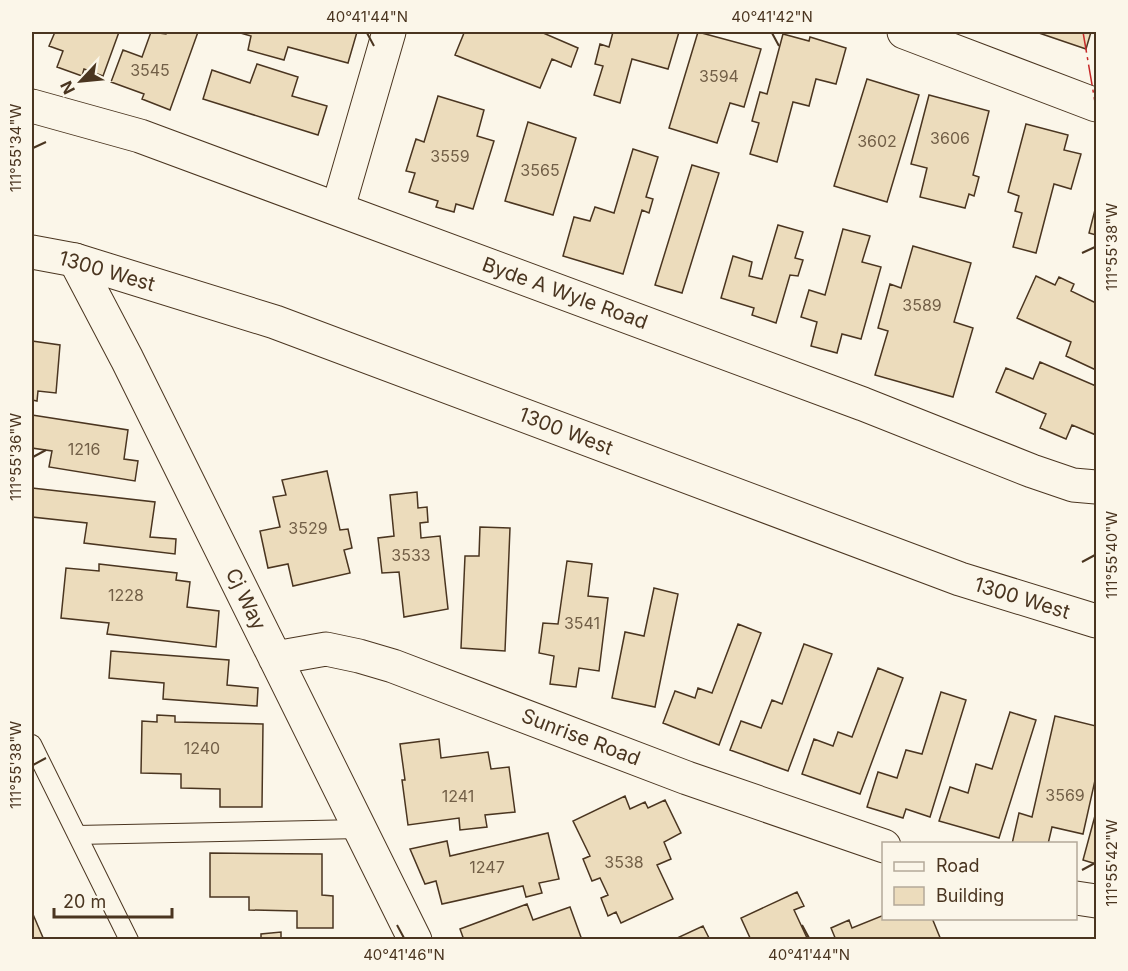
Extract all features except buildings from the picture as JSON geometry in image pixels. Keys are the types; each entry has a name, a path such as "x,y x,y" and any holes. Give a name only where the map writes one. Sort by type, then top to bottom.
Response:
{"street":[{"path":"338,208 389,32"},
{"path":"904,32 1096,105"},
{"name":"Byde A Wyle Road","path":"32,106 140,136 852,400 1032,471 1072,485 1096,488"},
{"name":"1300 West","path":"32,252 75,260 275,322 960,579 1096,621"},
{"name":"Cj Way","path":"75,260 127,359 415,939"},
{"name":"Sunrise Road","path":"275,658 326,649 382,663 698,781 882,845"},
{"path":"1077,898 1096,902"}],"lane":[{"path":"32,744 129,939"},
{"path":"77,835 360,829"}],"power":[{"path":"1083,32 1096,108"}]}
